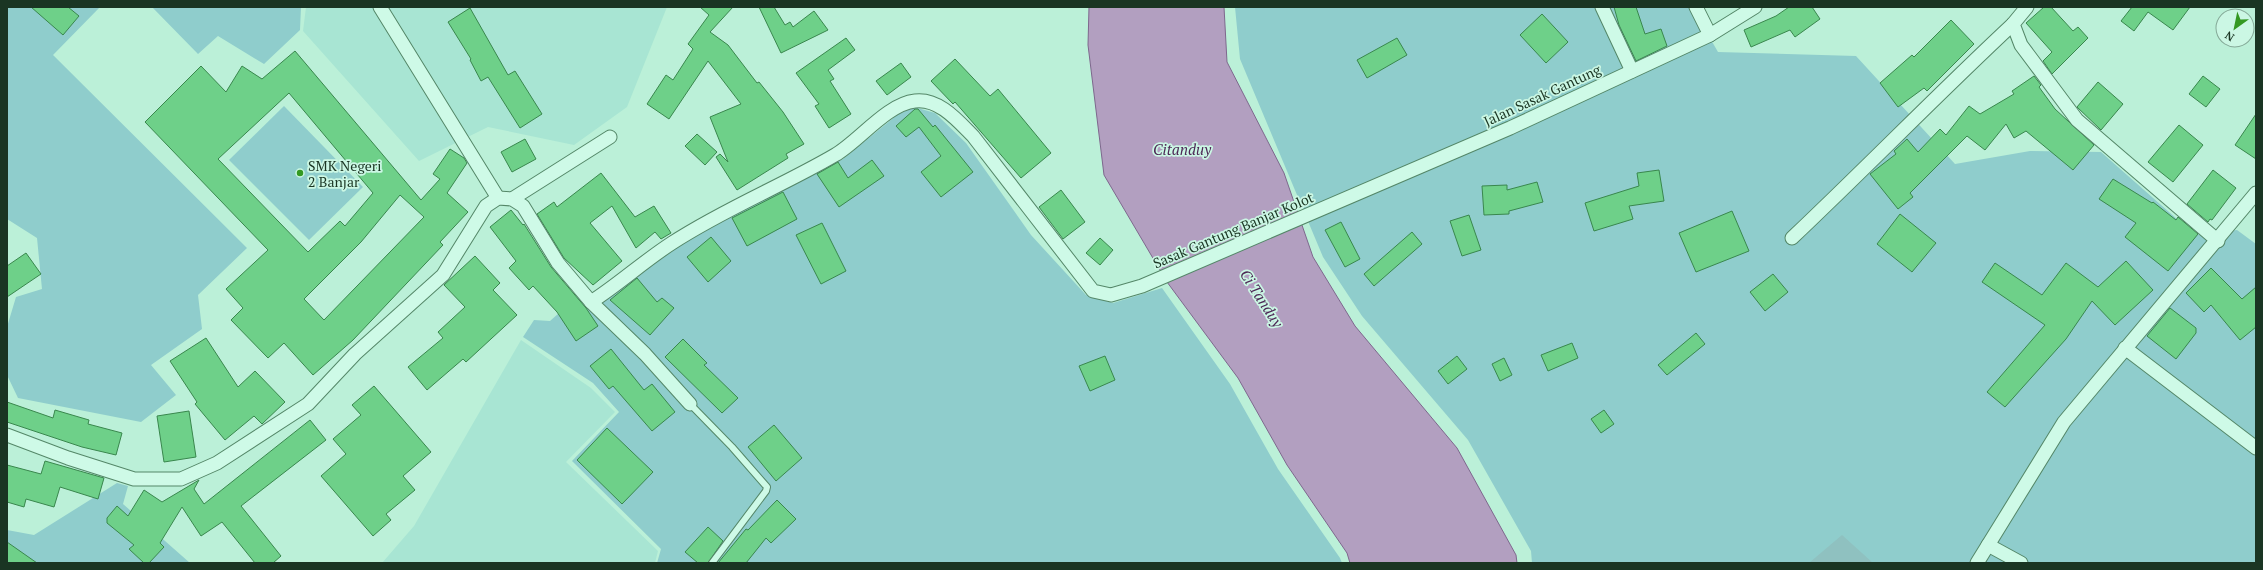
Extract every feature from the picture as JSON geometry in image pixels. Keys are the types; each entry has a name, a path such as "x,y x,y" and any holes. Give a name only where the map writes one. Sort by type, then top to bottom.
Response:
{"street":[{"path":"380,7 498,198"},
{"path":"1602,7 1632,71"},
{"path":"1696,7 1710,35"},
{"name":"Jalan Sasak Gantung","path":"1337,202 1510,128 1710,35 1755,7"},
{"path":"1792,238 1870,164 1943,89 2013,24 2027,7"},
{"path":"2013,24 2021,45 2077,120 2218,241"},
{"name":"Sasak Gantung Banjar Kolot","path":"591,302 672,243 730,208 836,155 896,108 916,101 940,106 973,136 1093,291 1111,295 1142,286 1337,202"},
{"path":"512,199 610,137"},
{"path":"1977,563 2064,422 2125,348 2218,241 2256,193"},
{"path":"7,435 68,458 134,479 181,480 217,463 308,404 355,354 443,275 486,206 498,198 512,199 523,206 558,263 591,302 645,354 690,404"},
{"path":"2125,348 2256,448"},
{"path":"1988,544 2021,563"}],"lane":[{"path":"690,404 732,446 767,487 766,492 712,563"}],"shaded area":[{"path":"7,7 100,7 53,55 247,248 198,295 202,329 151,365 176,395 141,422 18,398 7,375 7,327 16,297 42,289 37,238 7,219"},
{"path":"152,7 301,7 300,30 264,64 218,36 198,54"},
{"path":"306,7 667,7 627,107 574,145 488,127 419,161 303,31"},
{"path":"1235,7 1692,7 1718,52 1856,56 1955,164 2030,151 2101,152 2195,235 2237,230 2256,244 2256,563 1532,563 1531,551 1468,440 1362,316 1323,257 1240,59"},
{"path":"284,106 363,187 309,240 229,160"},
{"path":"914,107 935,113 966,143 1031,235 1086,295 1113,303 1162,288 1230,384 1278,469 1342,563 657,563 661,549 572,461 619,412 593,383 523,337 534,320 550,321 577,297 591,308 675,247 731,213 843,159 897,115"},
{"path":"521,340 591,388 615,412 566,462 658,551 655,563 382,563 414,526"},
{"path":"117,483 128,486 123,504 190,563 7,563 7,530 34,535"},
{"path":"1842,535 1873,563 1809,563"}],"water":[{"name":"Citanduy","path":"1089,7 1224,7 1227,62 1284,173 1313,257 1355,326 1457,448 1516,555 1517,563 1350,563 1347,553 1287,465 1238,378 1167,282 1104,175 1088,45"}],"building":[{"path":"31,7 68,7 79,16 63,35"},
{"path":"700,7 733,7 710,32 728,45 757,83 759,82 783,112 804,144 786,154 788,158 737,190 716,157 720,154 728,162 710,117 741,104 708,61 669,119 647,104 666,75 673,80 693,49 688,44 709,15"},
{"path":"759,7 774,7 785,25 790,22 793,27 814,11 828,30 781,53"},
{"path":"1614,7 1636,7 1645,34 1661,29 1667,46 1636,61 1619,25"},
{"path":"1789,7 1812,7 1820,19 1795,37 1790,30 1751,47 1744,30 1776,16"},
{"path":"2044,7 2051,7 2073,31 2078,27 2088,38 2052,74 2043,61 2052,52 2026,23"},
{"path":"2132,7 2190,7 2173,30 2148,12 2134,31 2121,21"},
{"path":"470,8 508,75 515,71 542,114 520,128 488,77 481,81 470,60 471,59 448,22"},
{"path":"1542,14 1568,42 1546,63 1520,35"},
{"path":"1951,20 1974,44 1927,91 1924,88 1898,107 1880,83 1912,55 1914,57"},
{"path":"846,38 855,50 828,70 834,79 830,81 851,114 829,128 815,106 819,104 796,73"},
{"path":"1397,38 1407,55 1367,78 1357,60"},
{"path":"295,51 421,200 440,179 433,174 450,149 464,158 467,163 447,193 468,212 440,242 443,245 353,340 313,375 284,343 268,358 231,320 243,308 226,289 268,250 145,122 201,66 226,92 242,66 262,79","holes":["289,93 373,193 345,226 340,221 308,252 218,159","400,195 424,217 324,320 304,299 361,242"]},
{"path":"955,59 990,96 998,89 1051,153 1021,178 955,102 953,104 931,81"},
{"path":"901,63 911,77 887,95 876,81"},
{"path":"2034,76 2041,85 2039,87 2055,109 2094,145 2073,170 2026,131 2014,138 2006,124 1985,150 1967,136 1910,193 1913,197 1898,209 1870,174 1896,154 1894,151 1907,139 1918,152 1940,129 1946,135 1969,106 1980,114 2014,94 2012,91"},
{"path":"2203,76 2220,89 2206,107 2189,94"},
{"path":"2098,82 2123,104 2101,130 2077,107"},
{"path":"915,109 918,109 933,127 935,125 973,172 941,197 921,172 941,156 919,127 906,137 896,126"},
{"path":"2256,114 2256,159 2235,145"},
{"path":"2179,125 2203,145 2173,182 2148,162"},
{"path":"697,134 717,152 705,165 685,146"},
{"path":"525,139 536,159 512,172 501,152"},
{"path":"872,160 884,176 839,207 817,174 838,162 848,178"},
{"path":"1659,170 1664,201 1629,206 1633,219 1594,231 1585,203 1639,186 1637,173"},
{"path":"2213,170 2236,188 2212,220 2210,219 2208,222 2187,204"},
{"path":"601,173 635,217 654,206 671,233 661,239 655,232 636,248 612,206 590,223 622,261 593,285 564,258 537,214 554,202 557,207"},
{"path":"2113,179 2152,203 2153,202 2176,220 2178,217 2198,234 2168,271 2125,237 2136,223 2099,199"},
{"path":"1537,182 1543,202 1509,211 1509,214 1484,215 1482,186 1507,185 1507,190"},
{"path":"1061,190 1085,222 1063,239 1039,207"},
{"path":"783,192 797,219 747,246 732,218"},
{"path":"511,210 523,225 524,224 551,267 586,308 598,326 576,341 557,312 533,286 529,290 509,268 516,261 490,227"},
{"path":"1732,211 1749,251 1696,272 1679,233"},
{"path":"1900,214 1936,243 1912,272 1877,244"},
{"path":"1469,215 1481,250 1462,256 1450,221"},
{"path":"1341,222 1360,259 1345,267 1325,230"},
{"path":"822,223 846,271 821,284 796,235"},
{"path":"1412,232 1422,244 1374,286 1364,274"},
{"path":"711,237 731,261 708,282 687,257"},
{"path":"1100,238 1113,250 1100,265 1086,253"},
{"path":"26,253 41,274 7,297 7,266"},
{"path":"475,256 500,283 493,290 517,315 466,362 463,359 427,390 408,367 443,338 438,332 465,307 444,285"},
{"path":"2126,261 2153,290 2115,325 2092,301 2066,339 2005,407 1987,392 2045,325 1982,282 1995,263 2042,295 2066,263 2098,287"},
{"path":"2211,268 2242,299 2256,287 2256,327 2240,340 2211,305 2204,312 2186,293"},
{"path":"1773,274 1788,292 1765,311 1750,292"},
{"path":"637,278 657,302 662,298 674,308 650,335 610,300"},
{"path":"2170,308 2196,328 2196,333 2176,359 2147,336"},
{"path":"1696,333 1705,344 1667,375 1658,365"},
{"path":"206,338 238,387 255,371 285,402 262,424 254,416 225,440 195,404 197,402 170,361"},
{"path":"683,339 707,363 704,365 738,398 722,413 665,357"},
{"path":"1572,343 1578,358 1548,371 1541,355"},
{"path":"611,349 644,390 652,384 675,412 652,431 613,386 609,389 590,366"},
{"path":"1105,356 1115,380 1090,391 1079,366"},
{"path":"1457,356 1467,369 1448,384 1438,371"},
{"path":"1504,358 1512,375 1500,381 1492,364"},
{"path":"374,386 431,452 403,476 415,490 386,514 391,520 373,536 321,476 346,454 333,439 361,415 352,405"},
{"path":"7,402 53,418 55,410 89,420 88,424 122,433 116,455 82,447 7,422"},
{"path":"1604,410 1614,424 1601,433 1591,419"},
{"path":"189,411 196,457 164,462 157,416"},
{"path":"310,420 326,440 241,506 281,556 273,563 255,563 222,522 201,536 182,507 160,543 164,547 149,563 144,563 129,549 134,545 107,523 107,518 117,506 128,516 144,490 162,502 199,480 194,489 204,504"},
{"path":"774,425 802,458 776,481 748,447"},
{"path":"607,428 653,472 622,504 577,460"},
{"path":"45,461 104,478 98,499 60,487 54,507 26,499 24,507 7,502 7,465 41,474"},
{"path":"777,500 796,519 771,543 766,538 746,563 718,563 746,529 748,530"},
{"path":"708,527 723,541 708,563 698,563 685,552"},
{"path":"7,542 37,563 7,563"}],"place":[{"name":"SMK Negeri 2 Banjar","path":"300,173"}],"water label":[{"name":"Ci Tanduy","path":"1262,298"}]}
